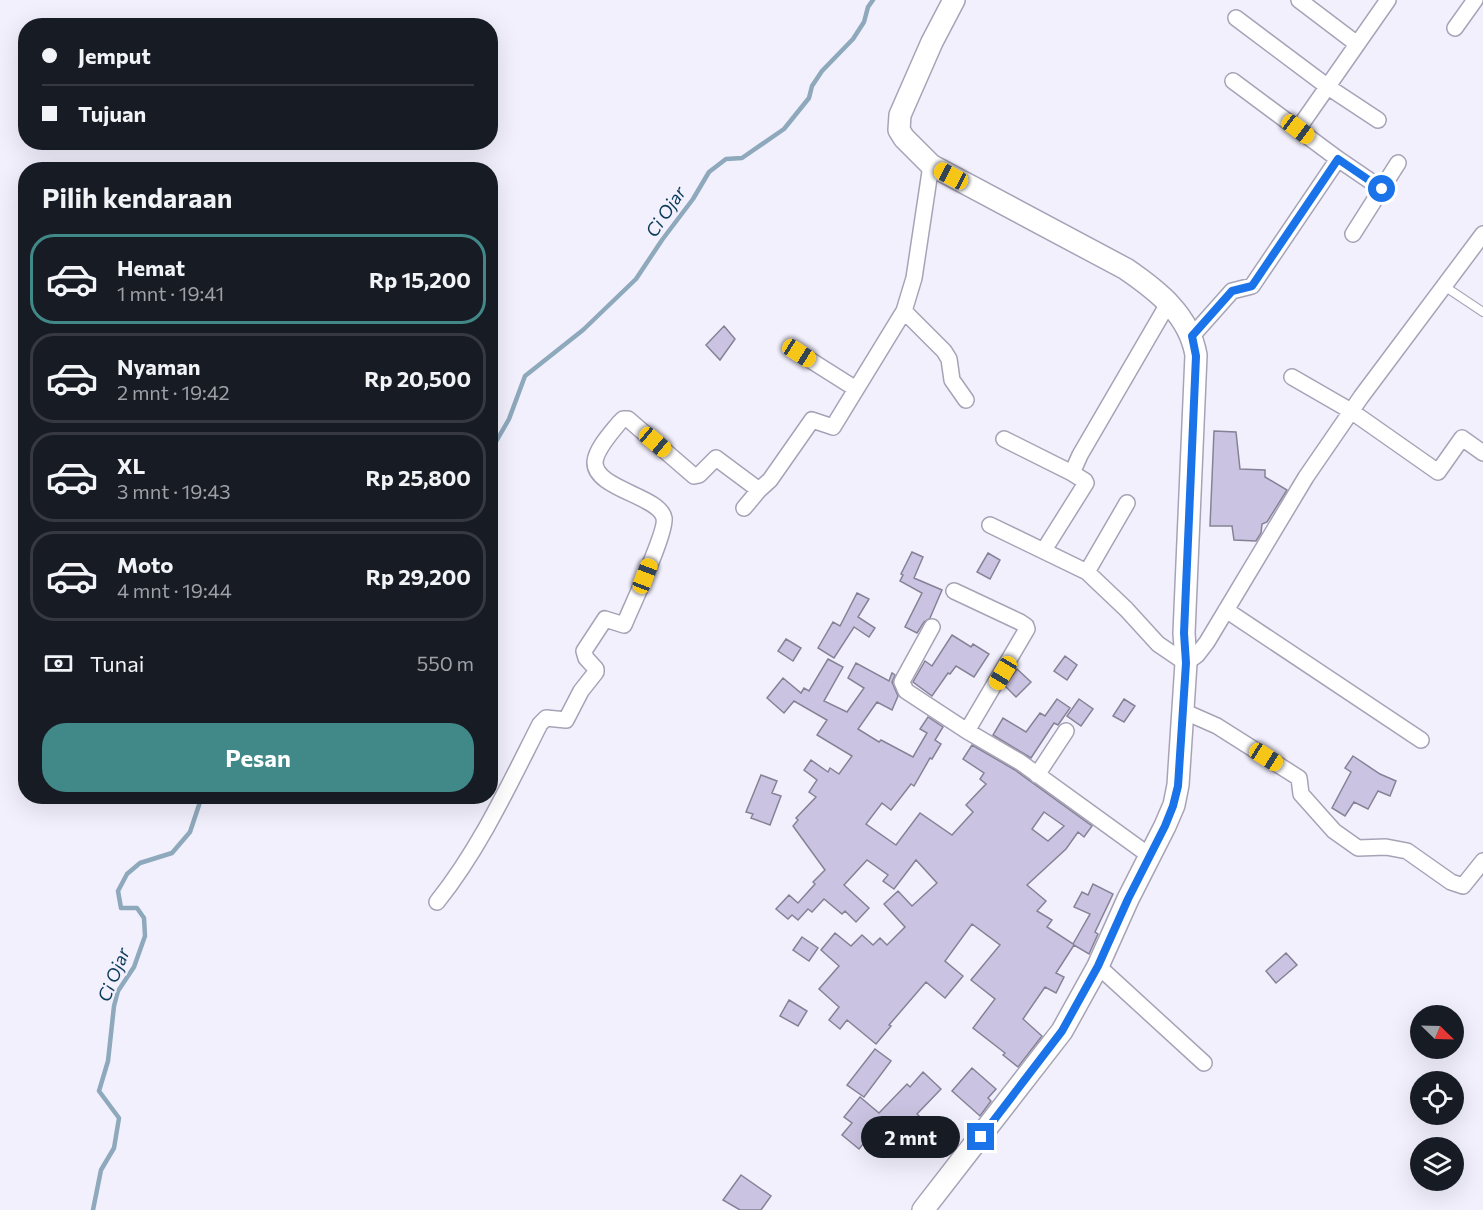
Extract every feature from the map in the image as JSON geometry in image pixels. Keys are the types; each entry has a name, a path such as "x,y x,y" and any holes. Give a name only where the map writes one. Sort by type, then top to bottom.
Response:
{"street":[{"path":"923,1210 1052,1046 1098,966 1173,806 1178,786 1186,663 1184,633 1196,356 1192,336 1184,322 1169,302 1146,283 1126,269 931,165 904,138 898,123 903,107 954,0"},
{"path":"1299,0 1357,44"},
{"path":"1298,129 1388,0"},
{"path":"1455,28 1475,0"},
{"path":"1236,18 1328,87 1378,120"},
{"path":"1233,81 1382,189"},
{"path":"1192,336 1232,291 1252,286 1338,159"},
{"path":"1353,234 1398,163"},
{"path":"744,508 770,480 812,420 832,427 904,311 914,278 931,165"},
{"path":"1186,663 1197,655 1207,642 1306,477 1483,234"},
{"path":"1071,474 1169,302"},
{"path":"904,311 944,351 949,359 952,380 966,400"},
{"path":"799,353 856,389"},
{"path":"1292,377 1352,411 1438,472 1462,438 1483,453"},
{"path":"498,803 540,724 546,718 566,720 581,691 596,672 584,651 605,619 624,625 657,546 665,520 662,512 607,480 597,470 595,462 599,452 619,423 623,419 628,419 694,476 699,475 716,458 759,490"},
{"path":"1004,439 1086,483 1044,550"},
{"path":"1087,572 1127,503"},
{"path":"990,525 1087,572 1158,644 1186,663"},
{"path":"954,591 1020,621 1027,629 968,731"},
{"path":"1226,610 1421,740"},
{"path":"932,627 903,678 906,691 1020,762 1150,856"},
{"path":"1183,711 1217,726 1299,777 1301,794 1334,831 1358,848 1386,847 1407,851 1451,882 1462,886 1483,861"},
{"path":"1037,775 1066,730"},
{"path":"437,902 460,873 498,804"},
{"path":"1098,966 1203,1063"}],"lane":[{"path":"1444,286 1483,312"}],"building":[{"path":"724,326 735,339 720,360 706,345"},
{"path":"1214,431 1236,432 1240,469 1265,470 1265,477 1287,490 1267,522 1262,524 1261,533 1256,541 1234,540 1232,526 1210,526"},
{"path":"912,552 923,557 914,578 942,590 930,618 924,622 917,633 905,627 922,593 900,581"},
{"path":"988,553 1000,560 990,579 977,572"},
{"path":"857,593 869,599 858,617 875,628 869,637 854,627 834,658 818,648 833,622 840,626"},
{"path":"952,635 971,647 973,644 989,654 974,677 956,666 950,674 948,673 932,696 913,682 925,661 932,666"},
{"path":"786,639 801,648 793,661 778,651"},
{"path":"1065,656 1077,665 1067,680 1054,671"},
{"path":"828,659 843,667 824,701 847,712 864,688 848,678 856,663 889,681 892,673 895,675 892,682 898,696 892,710 877,702 858,729 879,742 881,740 913,757 927,733 920,729 928,717 943,727 935,740 941,744 914,786 911,784 891,810 882,803 866,824 896,845 920,813 952,835 973,812 966,805 986,784 980,779 984,773 963,759 972,745 1015,770 1092,826 1084,837 1078,832 1066,849 1027,885 1046,901 1037,911 1052,920 1047,927 1073,944 1090,914 1074,907 1082,892 1088,895 1093,884 1113,894 1095,932 1098,934 1089,954 1074,945 1056,973 1064,977 1056,993 1045,987 1023,1019 1042,1036 1018,1067 1003,1055 1005,1053 973,1028 995,999 971,980 1000,945 972,924 945,961 963,976 945,998 926,982 889,1025 891,1026 876,1044 847,1020 840,1029 829,1020 839,1007 819,989 839,966 821,950 835,933 851,946 862,935 873,945 880,938 887,945 905,927 884,904 898,891 912,906 937,883 916,860 894,889 883,881 888,875 867,860 844,885 869,908 856,922 845,911 842,914 824,899 812,912 808,909 798,920 792,915 788,919 776,909 789,895 798,903 825,870 793,826 798,820 796,818 816,797 809,792 817,780 804,770 811,760 828,772 830,768 839,774 852,756 817,735 827,720 794,701 784,713 767,698 783,678 801,693 804,688 809,691","holes":["1044,812 1064,826 1048,841 1032,829"]},
{"path":"1017,669 1031,682 1016,697 1005,686"},
{"path":"1057,699 1070,708 1058,725 1054,723 1031,758 993,735 1003,718 1026,732 1040,713 1045,716"},
{"path":"1079,699 1093,709 1081,726 1067,716"},
{"path":"1124,699 1135,706 1124,722 1113,716"},
{"path":"1353,756 1380,774 1396,781 1390,796 1378,791 1368,809 1354,802 1345,816 1332,808 1351,772 1345,768"},
{"path":"761,775 777,781 772,793 781,796 770,825 751,818 753,814 746,812"},
{"path":"802,937 818,948 809,961 793,950"},
{"path":"1286,953 1297,965 1276,983 1266,971"},
{"path":"789,1000 807,1011 798,1026 780,1016"},
{"path":"875,1049 891,1061 864,1097 847,1085"},
{"path":"972,1068 996,1089 988,1098 991,1101 980,1116 952,1091"},
{"path":"923,1072 941,1089 917,1114 930,1126 904,1153 877,1127 859,1149 842,1135 852,1123 844,1117 860,1097 879,1113 907,1084 910,1087"},
{"path":"741,1175 771,1196 761,1210 740,1210 723,1200"}],"waterway":[{"name":"Ci Ojar","path":"498,438 509,419 525,376 583,330 636,279 693,199 709,172 726,159 742,158 784,129 809,98 812,86 822,71 853,39 864,22 868,7 873,0"},
{"name":"Ci Ojar","path":"93,1210 101,1170 114,1148 119,1118 99,1091 108,1061 114,1006 118,991 134,967 145,936 144,918 137,908 121,908 118,891 127,874 140,863 172,853 190,832 199,804"}],"route":[{"path":"981,1137 1062,1031 1098,966 1173,806 1178,786 1186,663 1184,633 1196,356 1192,336 1232,291 1252,286 1338,159 1382,189"}]}
